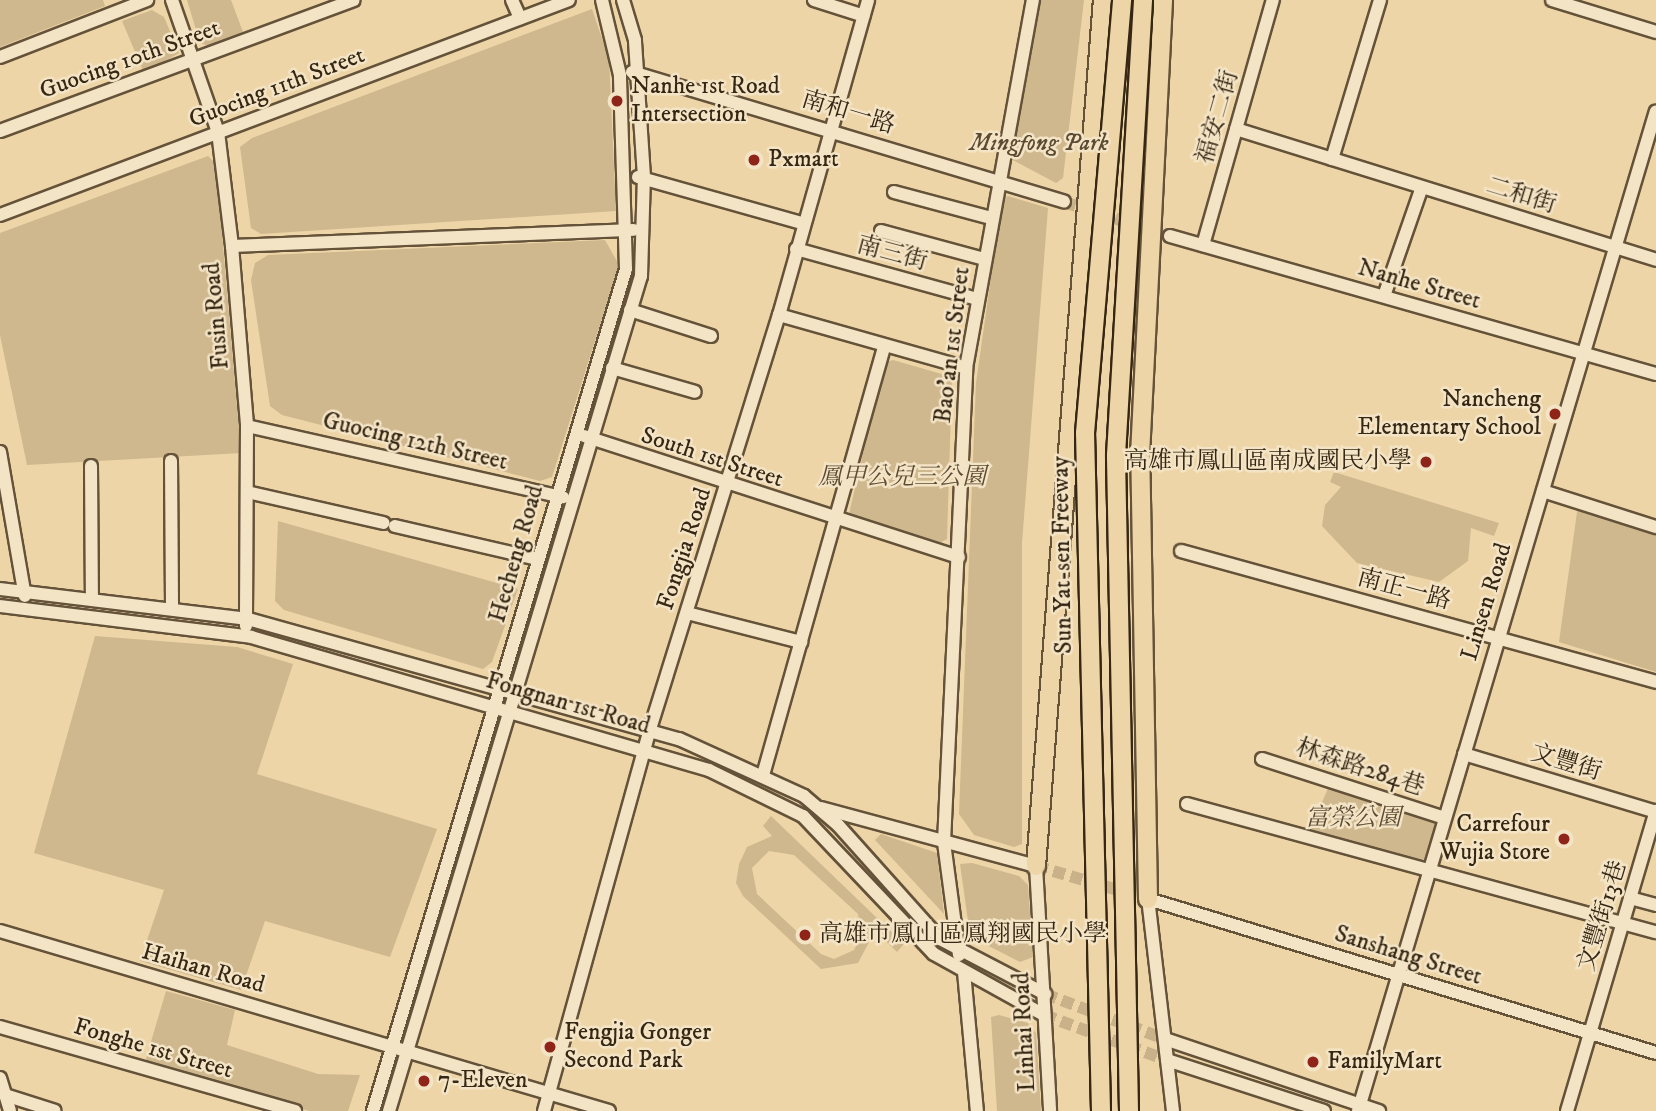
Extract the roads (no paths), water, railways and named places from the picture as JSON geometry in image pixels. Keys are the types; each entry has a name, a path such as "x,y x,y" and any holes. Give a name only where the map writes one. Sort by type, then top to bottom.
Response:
{"highway":[{"path":"1091,358 1086,296 1103,0"},
{"path":"1036,866 1103,0"},
{"name":"Sun Yat-sen Freeway","path":"1101,1111 1086,447 1091,358 1122,0"},
{"path":"1129,1111 1119,385 1143,0"},
{"path":"1119,385 1140,254 1162,0"},
{"path":"1148,900 1140,455 1162,0"}],"street":[{"path":"0,57 147,0"},
{"name":"Fusin Road","path":"172,0 218,132 232,246 247,426 248,619 243,636"},
{"name":"Guocing 10th Street","path":"0,131 354,0"},
{"path":"513,0 520,18"},
{"name":"Guocing 11th Street","path":"0,215 569,0"},
{"name":"Hecheng Road","path":"373,1111 574,432 626,269 626,176 620,75 602,0"},
{"name":"Hecheng Road","path":"389,1111 410,1051 520,692 589,438 630,310 645,231 644,177 637,70 623,0"},
{"path":"814,0 864,16"},
{"name":"Fongjia Road","path":"544,1111 650,729 779,315 828,130 868,0"},
{"name":"Bao'an 1st Street","path":"977,1111 966,977 958,951 944,842 966,368 997,181 1033,0"},
{"name":"福安二街","path":"1202,245 1273,0"},
{"path":"1332,159 1380,0"},
{"path":"1552,0 1656,32"},
{"path":"620,75 637,70"},
{"name":"南和一路","path":"637,70 1064,202"},
{"name":"Linsen Road","path":"1358,1108 1655,116"},
{"name":"二和街","path":"1236,129 1656,260"},
{"path":"626,176 644,177 802,223"},
{"path":"1384,296 1419,186"},
{"path":"894,192 991,218"},
{"path":"232,246 645,231"},
{"path":"881,231 984,259"},
{"name":"Nanhe Street","path":"1170,236 1656,374"},
{"name":"南三街","path":"796,249 977,299"},
{"path":"630,310 711,336"},
{"path":"779,315 884,348 966,368"},
{"path":"763,775 884,348"},
{"path":"612,368 695,393"},
{"name":"Guocing 12th Street","path":"247,426 573,499"},
{"name":"South 1st Street","path":"574,432 727,485 959,557"},
{"path":"0,452 26,592 24,609"},
{"path":"171,461 172,609"},
{"path":"91,466 92,599"},
{"path":"1543,491 1656,527"},
{"path":"247,492 538,559"},
{"name":"南正一路","path":"1181,551 1656,682"},
{"name":"Fongnan 1st Road","path":"0,589 248,619 650,729 763,775 819,807 923,924 958,951 1045,994"},
{"name":"Fongnan 1st Road","path":"0,606 243,636 645,747 744,784 810,822 933,954 966,977 1044,1015"},
{"path":"687,613 801,642"},
{"name":"文豐街","path":"1464,754 1656,812"},
{"name":"林森路284巷","path":"1262,758 1445,818"},
{"path":"1186,804 1342,849 1430,866 1624,919 1656,932"},
{"path":"810,822 819,807 1036,866"},
{"name":"文豐街13巷","path":"1567,1111 1656,812"},
{"name":"Linhai Road","path":"1036,866 1051,1111"},
{"path":"1630,898 1656,905"},
{"path":"1148,900 1173,1111"},
{"name":"Sanshang Street","path":"1148,900 1656,1053"},
{"name":"Haihan Road","path":"0,931 609,1111"},
{"name":"Fonghe 1st Street","path":"0,1027 295,1111"},
{"path":"1166,1039 1358,1108 1380,1111"},
{"path":"1167,1060 1324,1111"},
{"path":"0,1078 10,1111"},
{"path":"5,1095 55,1111"}],"tunnel":[{"path":"1064,202 1170,236"},
{"path":"1036,866 1148,899"},
{"path":"1045,994 1165,1039"},
{"path":"1044,1015 1167,1060"}],"place":[{"name":"Nanhe 1st Road Intersection","path":"617,101"},
{"name":"Pxmart","path":"754,160"},
{"name":"Nancheng Elementary School","path":"1555,414"},
{"name":"高雄市鳳山區南成國民小學","path":"1426,462"},
{"name":"Carrefour Wujia Store","path":"1564,839"},
{"name":"高雄市鳳山區鳳翔國民小學","path":"805,935"},
{"name":"Fengjia Gonger Second Park","path":"550,1047"},
{"name":"FamilyMart","path":"1313,1062"},
{"name":"7-Eleven","path":"424,1081"}],"park label":[{"name":"Mingfong Park","path":"1039,144"},
{"name":"鳳甲公兒三公園","path":"902,478"},
{"name":"富榮公園","path":"1353,819"}]}
